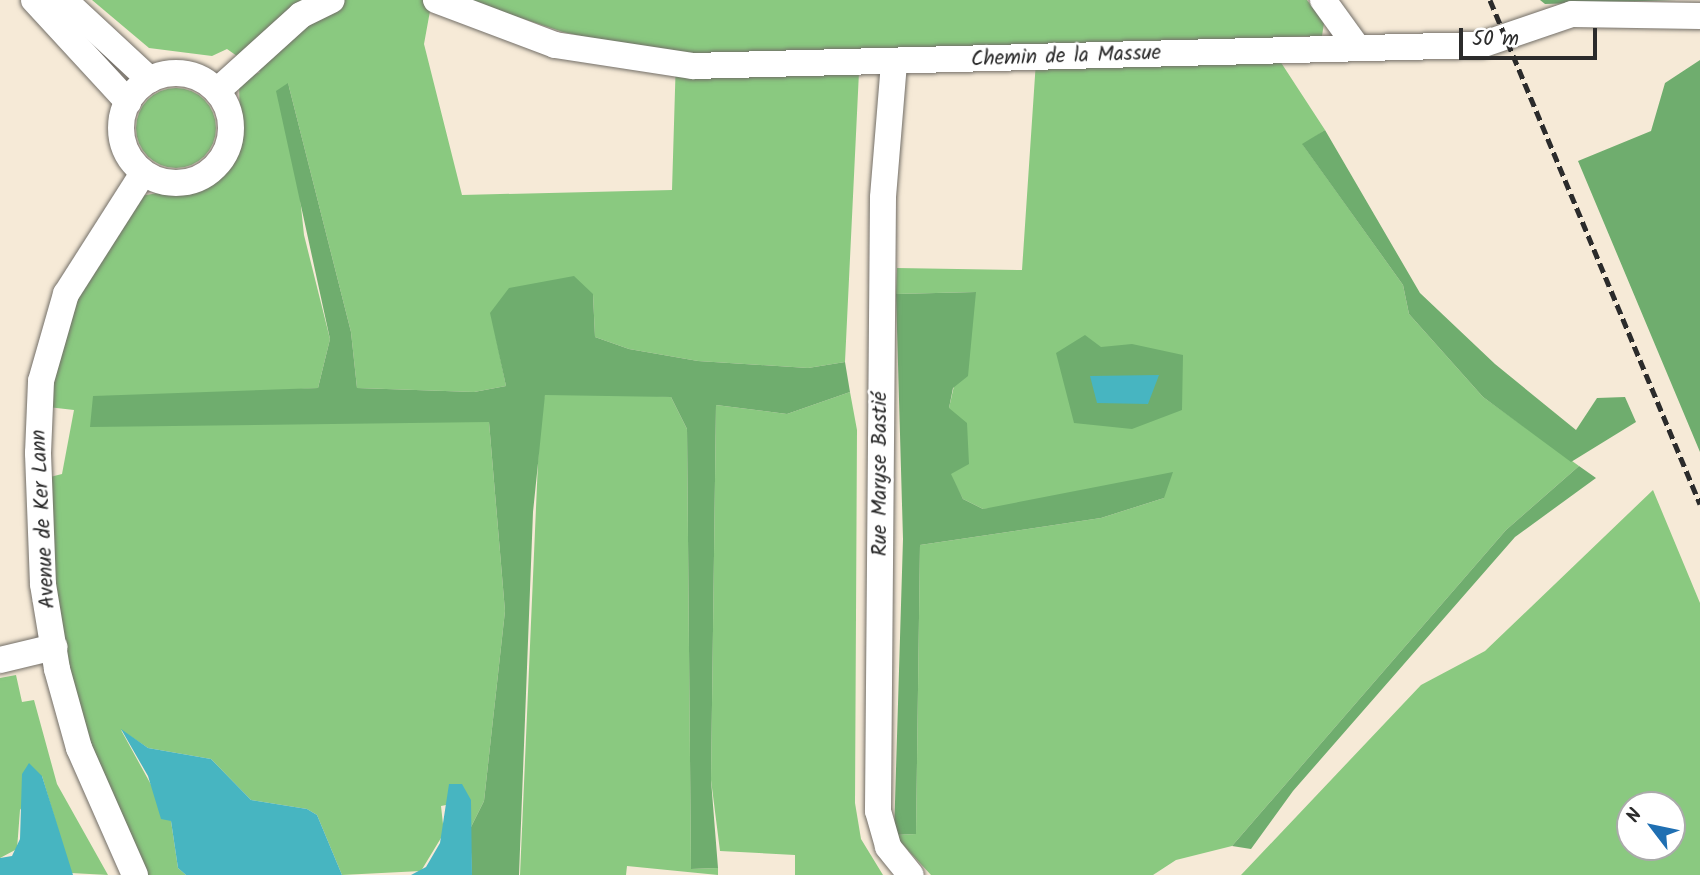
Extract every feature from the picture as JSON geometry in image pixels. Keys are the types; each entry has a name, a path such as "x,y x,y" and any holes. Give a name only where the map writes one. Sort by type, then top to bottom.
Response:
{"street":[{"path":"34,0 128,102"},
{"path":"64,0 150,80"},
{"path":"217,90 302,15 331,0"},
{"name":"Chemin de la Massue","path":"436,0 518,34 617,57 694,66 894,63 1481,45 1535,11 1700,16"},
{"path":"1324,0 1357,47"},
{"name":"Rue Maryse Bastié","path":"894,63 883,198 878,811 888,846 911,875"},
{"path":"190,75 217,90 232,125 222,160 191,182 166,183 143,173 124,146 128,102 150,80 190,75"},
{"name":"Avenue de Ker Lann","path":"135,875 79,748 54,647 39,504 41,381 66,294 143,173"},
{"path":"0,660 54,647"}],"green space":[{"path":"92,0 432,0 424,44 462,195 672,190 676,57 563,32 466,0 1307,0 1324,23 1322,36 1283,37 1280,61 1325,130 1303,145 1403,285 1409,314 1483,397 1579,466 1506,530 1232,846 1176,860 1153,875 931,875 894,835 916,834 920,545 1101,518 1164,498 983,509 963,499 950,474 949,408 975,292 896,294 897,268 1022,270 1037,46 860,51 845,362 808,368 698,361 629,349 595,337 593,294 491,313 506,386 474,392 357,388 351,332 288,83 304,235 330,339 318,388 249,392 426,419 489,422 505,611 484,801 470,829 471,800 441,806 444,833 421,871 342,875 317,815 307,809 251,800 211,759 148,748 121,730 171,821 178,868 186,875 145,875 79,726 52,600 46,478 62,474 74,410 48,407 51,375 80,284 140,196 200,186 229,160 240,126 239,82 260,72 227,49 212,56 149,48"},
{"path":"1540,0 1677,0 1545,4"},
{"path":"1700,60 1700,452 1578,161 1651,131 1665,83"},
{"path":"288,83 351,332 357,388 474,392 506,386 490,313 509,288 574,276 593,294 595,337 629,349 698,361 808,368 845,362 850,392 787,414 716,405 711,780 718,868 691,869 687,429 671,397 545,395 533,512 519,875 472,875 470,829 484,801 505,611 489,422 90,427 93,396 318,388 330,339 276,91"},
{"path":"176,88 191,91 204,100 213,113 216,128 213,143 204,156 191,165 176,168 161,165 148,156 139,143 136,128 139,113 148,100 161,91"},
{"path":"1325,130 1420,293 1495,364 1576,430 1597,398 1625,397 1636,422 1571,462 1483,397 1409,314 1403,285 1302,144"},
{"path":"976,292 968,376 953,388 949,408 967,423 969,464 951,474 963,499 983,509 1173,472 1164,498 1101,518 920,545 916,834 894,835 903,539 896,294"},
{"path":"1085,335 1101,347 1132,344 1183,355 1182,410 1132,429 1074,423 1056,353"},
{"path":"601,392 671,397 687,429 691,869 718,868 718,875 627,866 626,875 520,875 540,416 545,394"},
{"path":"850,392 857,430 855,803 861,839 883,875 795,875 795,855 720,851 711,780 716,405 787,414"},
{"path":"1579,466 1596,478 1515,537 1293,791 1251,849 1232,846 1506,530"},
{"path":"1653,490 1700,603 1700,875 1241,875 1421,685 1485,651"},
{"path":"16,675 22,702 34,700 57,784 108,875 71,873 42,776 20,810 17,849 0,858 0,678"}],"water":[{"path":"1159,375 1148,404 1097,403 1090,376"},
{"path":"121,729 148,748 211,759 251,800 307,809 317,815 342,875 186,875 178,868 171,821 161,819 148,776"},
{"path":"29,763 42,776 73,875 0,875 0,858 12,856 20,839 22,774"},
{"path":"449,784 462,784 471,800 472,875 411,875 426,867 440,843"}],"railway":[{"path":"1490,0 1700,504"}]}
